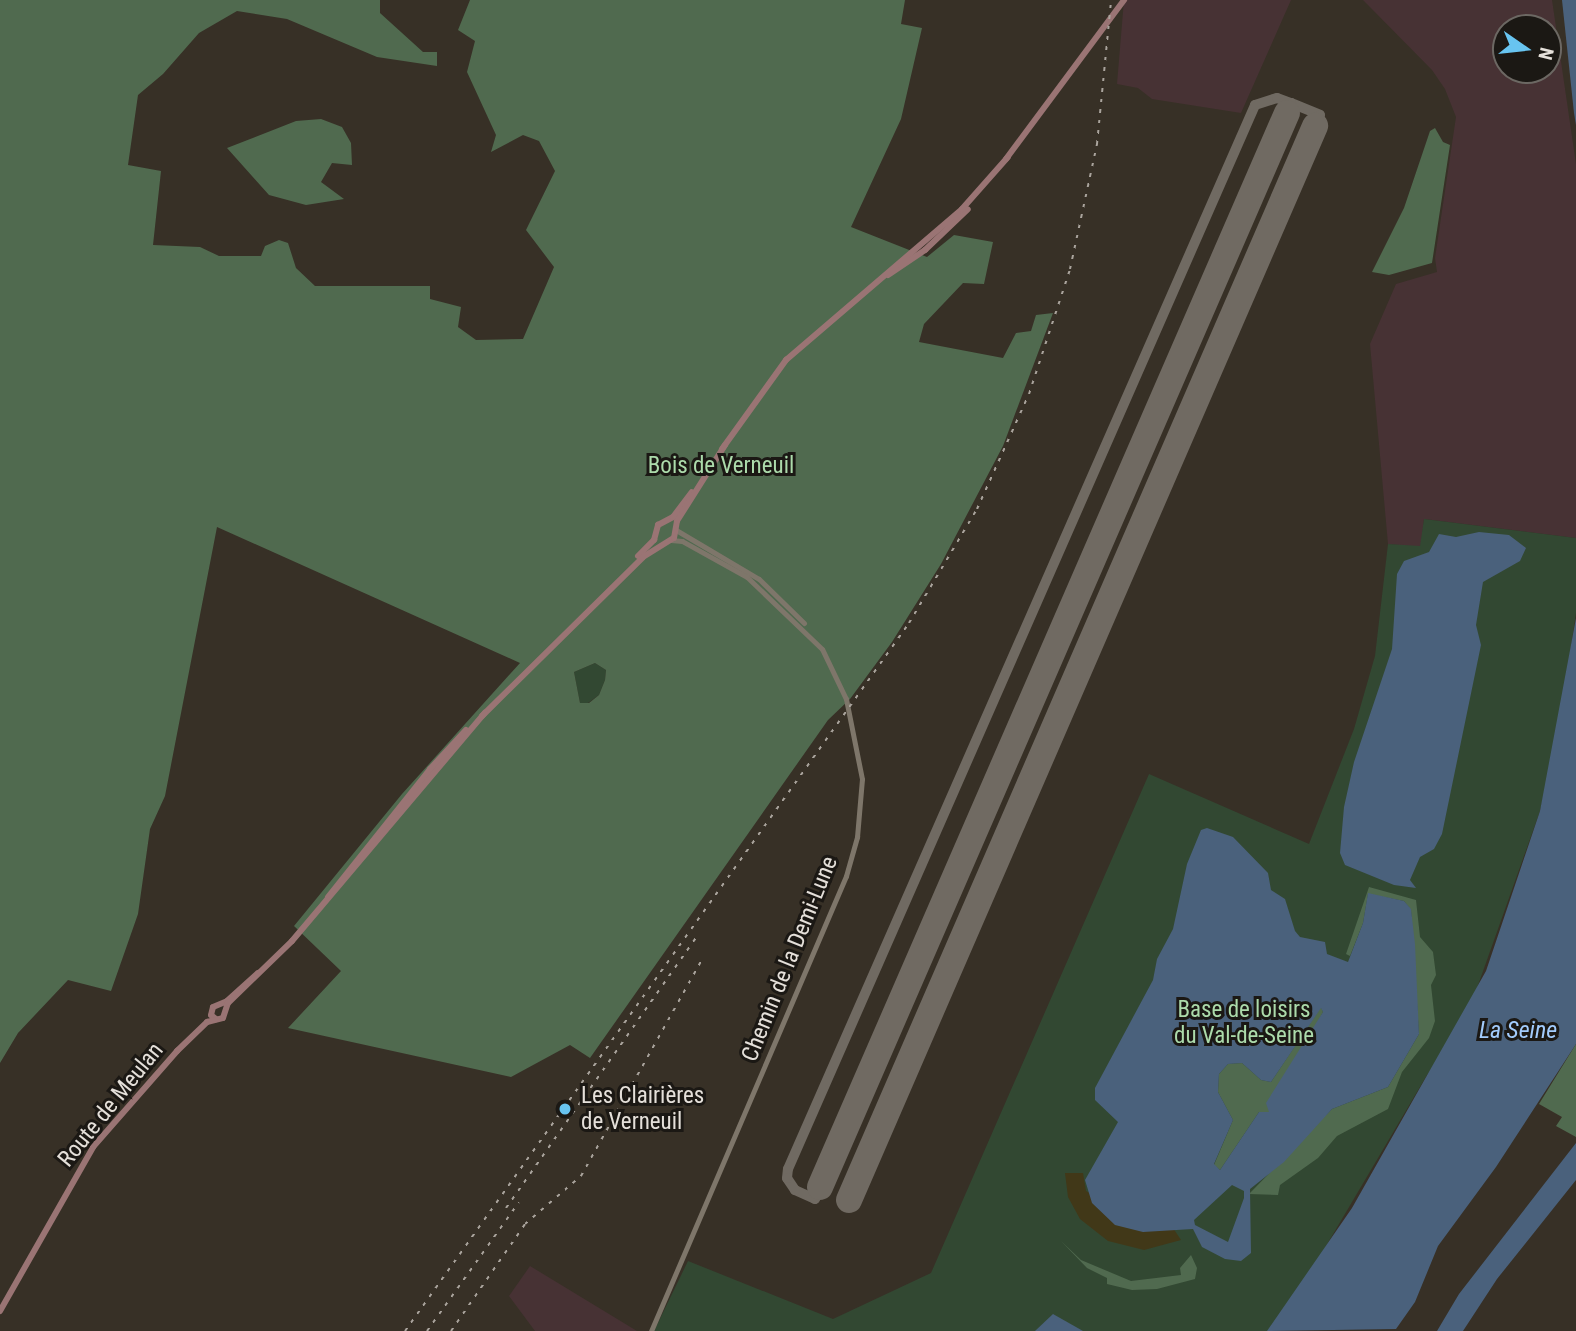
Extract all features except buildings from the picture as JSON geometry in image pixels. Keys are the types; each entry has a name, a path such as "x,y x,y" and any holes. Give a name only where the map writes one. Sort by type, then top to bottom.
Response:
{"main road":[{"path":"207,1022 218,1020 281,953 485,713 652,543 656,532 675,514 786,360 883,277 939,238 1008,157 1124,0"},
{"path":"594,602 668,541 725,445"},
{"path":"665,521 676,529"},
{"path":"656,532 668,541"},
{"path":"225,1011 218,1005 281,953"},
{"name":"Route de Meulan","path":"0,1304 82,1158 165,1058 207,1022 218,1005"},
{"path":"211,1014 218,1020"},
{"name":"Route de Meulan","path":"0,1311 88,1153 193,1034"}],"street":[{"path":"676,529 759,579 797,615 822,649"},
{"name":"Chemin de la Demi-Lune","path":"651,1331 846,876 861,809 860,755 854,725 846,699 822,649 747,577 682,541 668,541"}],"shaded area":[{"path":"1124,0 1291,0 1241,113 1152,99 1138,88 1117,84"},
{"path":"1363,0 1552,0 1554,14 1492,14 1492,84 1562,84 1562,68 1576,164 1576,538 1424,519 1421,547 1388,544 1370,344 1396,284 1437,272 1435,258 1456,117 1445,89 1432,70"},
{"path":"530,1266 637,1331 535,1331 509,1296"}],"green space":[{"name":"Bois de Verneuil","path":"0,0 380,0 380,13 423,52 437,52 437,66 377,57 287,19 237,11 199,33 163,74 138,95 128,165 161,171 153,245 200,247 219,256 261,256 265,246 279,240 288,243 296,268 315,286 430,286 430,299 461,307 458,327 476,340 523,339 554,267 526,230 555,171 539,141 523,135 491,152 496,135 467,72 475,41 458,30 470,0 905,0 901,24 922,28 901,119 851,227 927,257 954,235 993,242 984,284 963,283 924,324 919,342 1003,358 1016,333 1031,331 1036,315 1053,313 1003,446 941,564 892,642 850,699 828,720 590,1058 570,1045 511,1077 288,1028 341,971 294,926 402,794 520,663 217,527 165,796 150,829 138,914 111,991 68,980 18,1033 0,1063","holes":["595,663 606,670 599,695 589,703 580,703 574,672"]},
{"path":"321,119 342,127 351,143 352,165 332,163 321,182 344,199 306,205 269,195 227,148 296,121"},
{"path":"1435,128 1443,142 1450,145 1432,263 1389,275 1372,272 1404,208 1430,131"},
{"name":"Base de loisirs du Val-de-Seine","path":"1424,519 1576,538 1576,613 1558,733 1540,811 1466,1019 1427,1075 1290,1307 1269,1331 654,1331 688,1261 833,1319 931,1273 1149,774 1309,844 1354,729 1375,656 1388,544 1420,546"},
{"path":"595,663 606,670 605,680 599,695 588,703 580,703 574,672"},
{"path":"1369,887 1416,900 1420,937 1433,952 1436,975 1431,985 1435,1021 1429,1038 1402,1072 1388,1109 1337,1136 1318,1158 1280,1185 1278,1195 1249,1194 1332,1109 1388,1087 1419,1034 1411,910 1404,901 1368,894 1363,923 1350,956 1346,954"},
{"path":"1321,1007 1323,1012 1270,1112 1259,1112 1220,1170 1214,1165 1233,1120 1218,1092 1219,1074 1228,1064 1242,1063 1261,1080 1271,1082"},
{"path":"1576,1044 1576,1137 1556,1126 1562,1117 1539,1104"},
{"path":"1061,1241 1081,1260 1131,1281 1181,1275 1180,1268 1191,1255 1197,1268 1195,1279 1157,1289 1132,1290 1107,1284 1107,1278 1087,1268"}],"sand":[{"path":"1065,1173 1083,1173 1086,1191 1159,1231 1173,1228 1181,1240 1144,1250 1108,1241 1080,1219 1068,1197"}],"water":[{"path":"1562,0 1576,0 1576,125 1574,113"},
{"path":"1479,532 1509,535 1526,548 1520,561 1483,582 1476,625 1481,645 1442,834 1434,849 1420,857 1410,880 1416,888 1394,885 1345,865 1340,853 1344,807 1354,762 1392,649 1397,574 1404,561 1429,552 1439,534 1456,537"},
{"name":"La Seine","path":"1576,618 1576,1044 1496,1167 1438,1246 1415,1302 1396,1329 1267,1331 1352,1208 1486,971 1540,811"},
{"path":"1207,828 1233,837 1268,873 1271,890 1285,899 1295,931 1300,937 1325,942 1327,954 1348,962 1363,923 1368,893 1404,901 1411,909 1415,944 1419,1034 1388,1087 1332,1109 1284,1162 1250,1189 1251,1253 1241,1261 1225,1259 1202,1247 1193,1229 1143,1232 1115,1225 1092,1203 1085,1180 1118,1122 1095,1100 1095,1088 1153,980 1157,959 1173,929 1187,864 1201,830","holes":["1321,1008 1323,1012 1266,1103 1269,1112 1259,1112 1220,1170 1214,1164 1233,1120 1218,1092 1219,1074 1228,1064 1242,1063 1261,1080 1271,1082","1232,1185 1244,1191 1244,1198 1228,1242 1195,1225 1194,1220"]},
{"path":"1576,1143 1576,1180 1497,1279 1463,1331 1437,1331 1459,1294"},
{"path":"1053,1314 1083,1331 1035,1331"}],"taxiway":[{"path":"820,1187 815,1199 795,1190 787,1178 788,1169 1255,105 1277,98 1291,103 1287,113"},
{"path":"1291,103 1320,115 1315,126"}],"runway":[{"path":"820,1187 1287,113"},
{"path":"849,1200 1315,126"}],"railway":[{"path":"405,1331 909,623 977,509 1029,394 1070,269 1097,144 1111,0"},
{"path":"506,1208 697,936"},
{"path":"451,1331 525,1224 581,1176 701,961"},
{"path":"427,1331 519,1202"}],"place":[{"name":"Les Clairières de Verneuil","path":"565,1109"}]}
